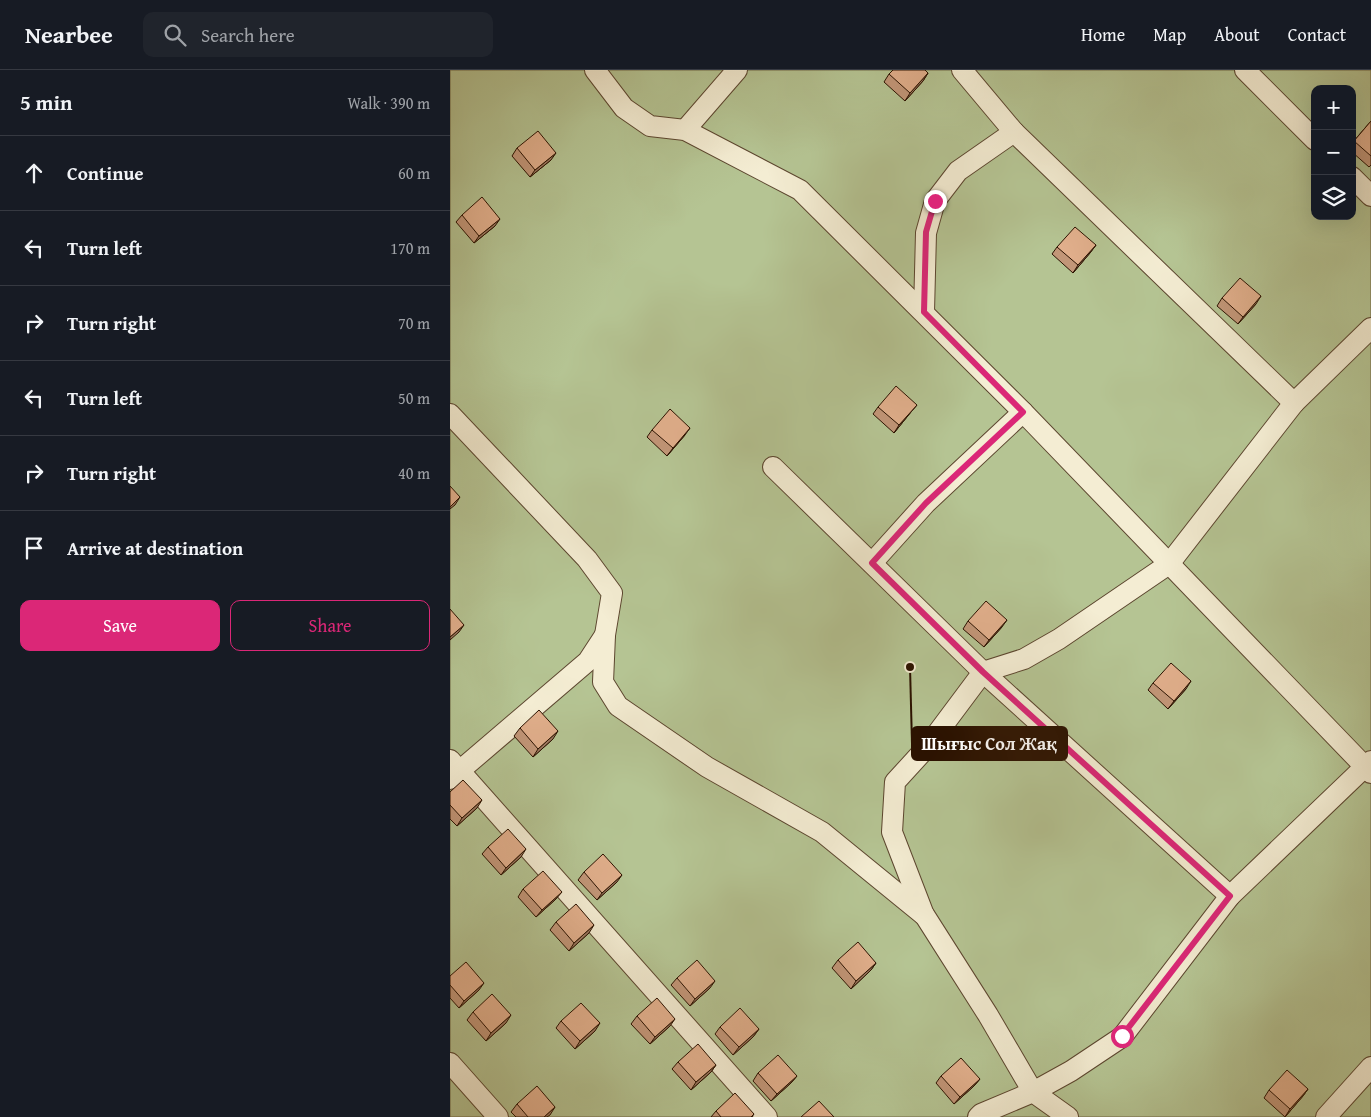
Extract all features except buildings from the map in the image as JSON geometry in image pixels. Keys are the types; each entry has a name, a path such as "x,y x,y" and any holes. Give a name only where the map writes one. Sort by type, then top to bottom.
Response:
{"street":[{"path":"595,70 624,108 650,126 685,130 800,190 1023,412 1169,564 1369,767 1230,896 1122,1036 1071,1071 1033,1092 978,1117"},
{"path":"685,130 737,70"},
{"path":"962,70 1014,132 1294,403"},
{"path":"1245,70 1311,136"},
{"path":"924,312 926,232 935,201 958,171 1014,132"},
{"path":"1356,181 1371,196"},
{"path":"1068,1117 1033,1092 988,1015 925,916 892,832 895,782 927,747 983,672 1024,659 1059,639 1169,564 1294,403 1371,328"},
{"path":"872,563 926,503 1023,412"},
{"path":"450,414 587,559 612,593 605,635 603,682 618,706 707,767 822,832 925,916"},
{"path":"773,467 983,672 1230,896"},
{"path":"605,635 588,661 453,770 767,1117"},
{"path":"450,1063 498,1117"},
{"path":"1326,1117 1370,1071"}],"green space":[{"path":"450,70 1371,70 1371,1117 450,1117"}],"place":[{"name":"Шығыс Сол Жақ","path":"910,667"}],"route":[{"path":"935,201 926,232 924,312 1023,412 926,503 872,563 983,672 1230,896 1122,1036"}]}
